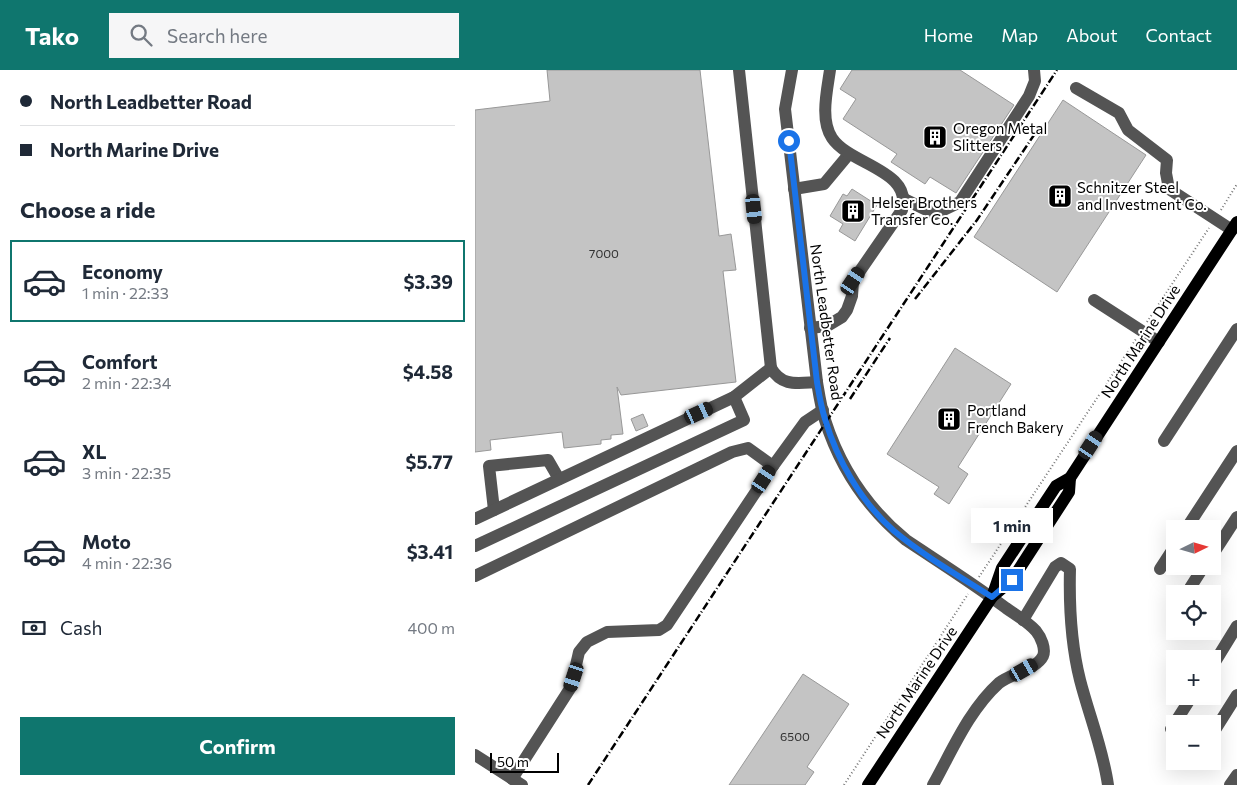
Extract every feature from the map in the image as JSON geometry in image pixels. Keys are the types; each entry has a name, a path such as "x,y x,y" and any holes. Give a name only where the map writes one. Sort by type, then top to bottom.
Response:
{"main road":[{"name":"North Marine Drive","path":"867,785 992,597 1012,580 1069,492 1070,478 1234,226"}],"street":[{"path":"739,70 771,368 778,378 786,382 817,382"},
{"name":"North Leadbetter Road","path":"792,70 785,109 817,382 834,446 848,474 877,512 906,540 1023,620 1037,632 1044,649 1043,656 1038,662 999,682 985,697 967,724 933,785"},
{"path":"810,328 827,326 842,317 847,310 852,296 853,281 902,210 904,199 903,192 891,176 849,154 832,138 827,127 825,104 830,70"},
{"path":"904,199 935,214 960,202 1029,96 1035,81 1034,70"},
{"path":"1076,88 1119,113 1128,130 1167,160 1166,173 1169,189 1215,219 1234,226"},
{"path":"794,189 824,184 849,154"},
{"path":"1094,300 1159,342"},
{"path":"1164,440 1237,329"},
{"path":"475,519 734,397 771,368"},
{"path":"475,546 744,420 734,397"},
{"path":"475,755 517,782 571,687 579,652 587,642 607,632 659,630 667,625 773,466 805,422 823,410"},
{"path":"475,576 732,452 748,448 773,466"},
{"path":"1192,520 1237,451"},
{"path":"494,510 489,466 548,460 559,479"},
{"path":"1221,542 1237,517"},
{"path":"1160,569 1166,560"},
{"path":"1023,620 1055,567 1061,563 1070,569 1070,621 1080,680 1109,785"},
{"path":"1221,651 1237,626"},
{"path":"1221,720 1237,695"},
{"path":"1230,785 1237,775"}],"path":[{"path":"844,785 1237,184"}],"building":[{"path":"547,70 700,70 719,236 731,234 736,270 723,271 736,382 621,395 617,387 623,434 611,435 611,439 601,440 601,444 564,448 562,432 490,440 491,450 475,452 475,110 550,101"},
{"name":"Oregon Metal Slitters","path":"852,70 960,70 1014,105 956,193 930,177 925,184 891,162 897,154 843,119 856,99 840,89"},
{"name":"Schnitzer Steel and Investment Co.","path":"1063,100 1146,155 1057,292 974,237"},
{"name":"Helser Brothers Transfer Co.","path":"852,189 877,205 855,241 839,231 843,224 830,216 843,194 847,196"},
{"name":"Portland French Bakery","path":"955,348 1011,384 958,467 968,474 949,504 934,494 939,487 887,454"},
{"path":"643,414 648,426 636,431 631,419"},
{"path":"803,674 849,704 807,767 814,772 805,785 729,785"}],"railway":[{"path":"588,785 1057,70"},
{"path":"915,299 977,220 1038,129"},
{"path":"850,399 890,338"}],"place":[{"name":"Oregon Metal Slitters","path":"935,137"},
{"name":"Schnitzer Steel and Investment Co.","path":"1060,196"},
{"name":"Helser Brothers Transfer Co.","path":"853,211"},
{"name":"Portland French Bakery","path":"949,419"}],"route":[{"path":"789,141 817,382 824,418 834,446 848,474 863,495 893,529 906,540 992,597 1012,580"}]}
